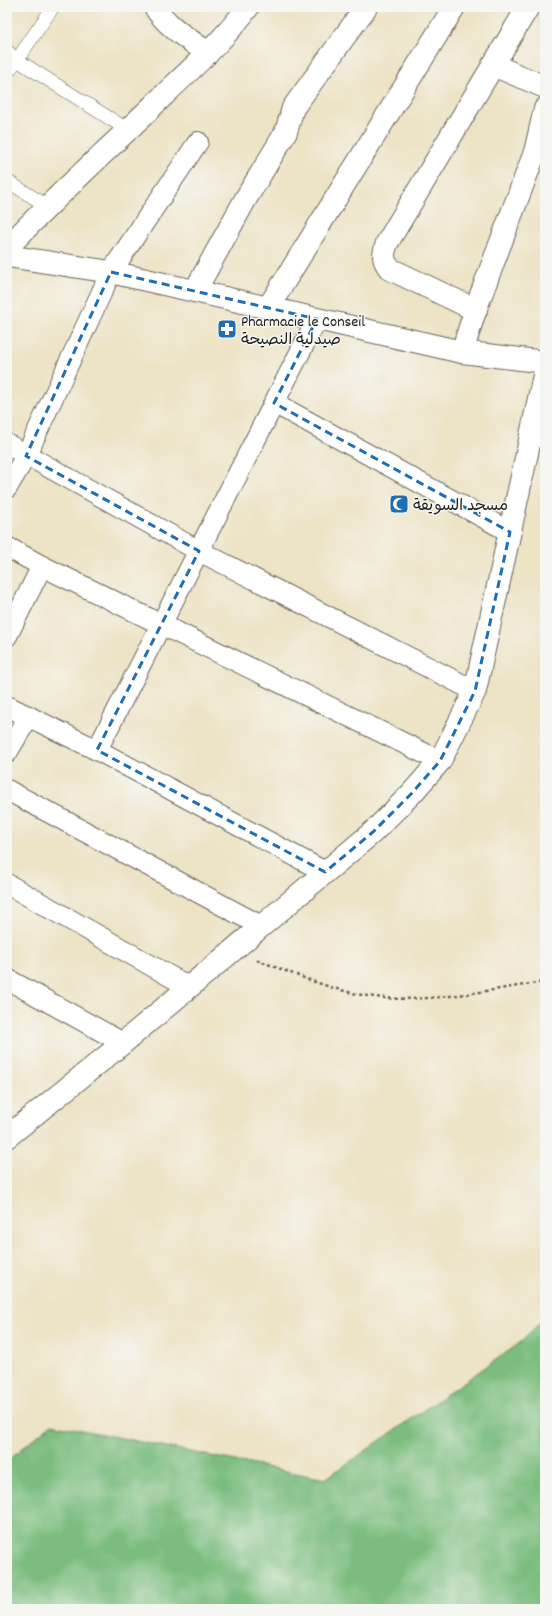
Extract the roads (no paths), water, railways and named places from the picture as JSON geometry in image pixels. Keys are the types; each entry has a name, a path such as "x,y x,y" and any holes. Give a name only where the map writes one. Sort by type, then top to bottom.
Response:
{"street":[{"path":"155,7 159,15 208,53"},
{"path":"7,248 47,206 208,53 237,22 248,7"},
{"path":"195,291 245,200 286,132 293,108 366,7"},
{"path":"268,308 454,7"},
{"path":"476,310 390,269 384,261 384,253 387,243 528,7"},
{"path":"493,65 545,88"},
{"path":"462,352 476,310 540,154 545,109"},
{"path":"7,488 26,456 111,272 198,142"},
{"path":"7,256 111,272 462,352 545,362"},
{"path":"97,750 317,319"},
{"path":"7,1137 123,1043 373,832 412,793 440,760 475,691 545,371"},
{"path":"274,403 510,532"},
{"path":"7,444 26,456 199,551 475,691"},
{"path":"7,547 42,566 440,760"},
{"path":"9,625 42,566"},
{"path":"7,706 97,750 325,872"},
{"path":"7,753 29,716"},
{"path":"7,790 261,926"},
{"path":"7,884 189,986"},
{"path":"7,979 123,1043"}],"lane":[{"path":"7,73 53,7"},
{"path":"7,51 17,60 128,130"},
{"path":"7,181 47,206"}],"place":[{"name":"Pharmacie le Conseil صيدلية النصيحة","path":"227,329"},
{"name":"مسجد السويقة","path":"399,504"}]}
